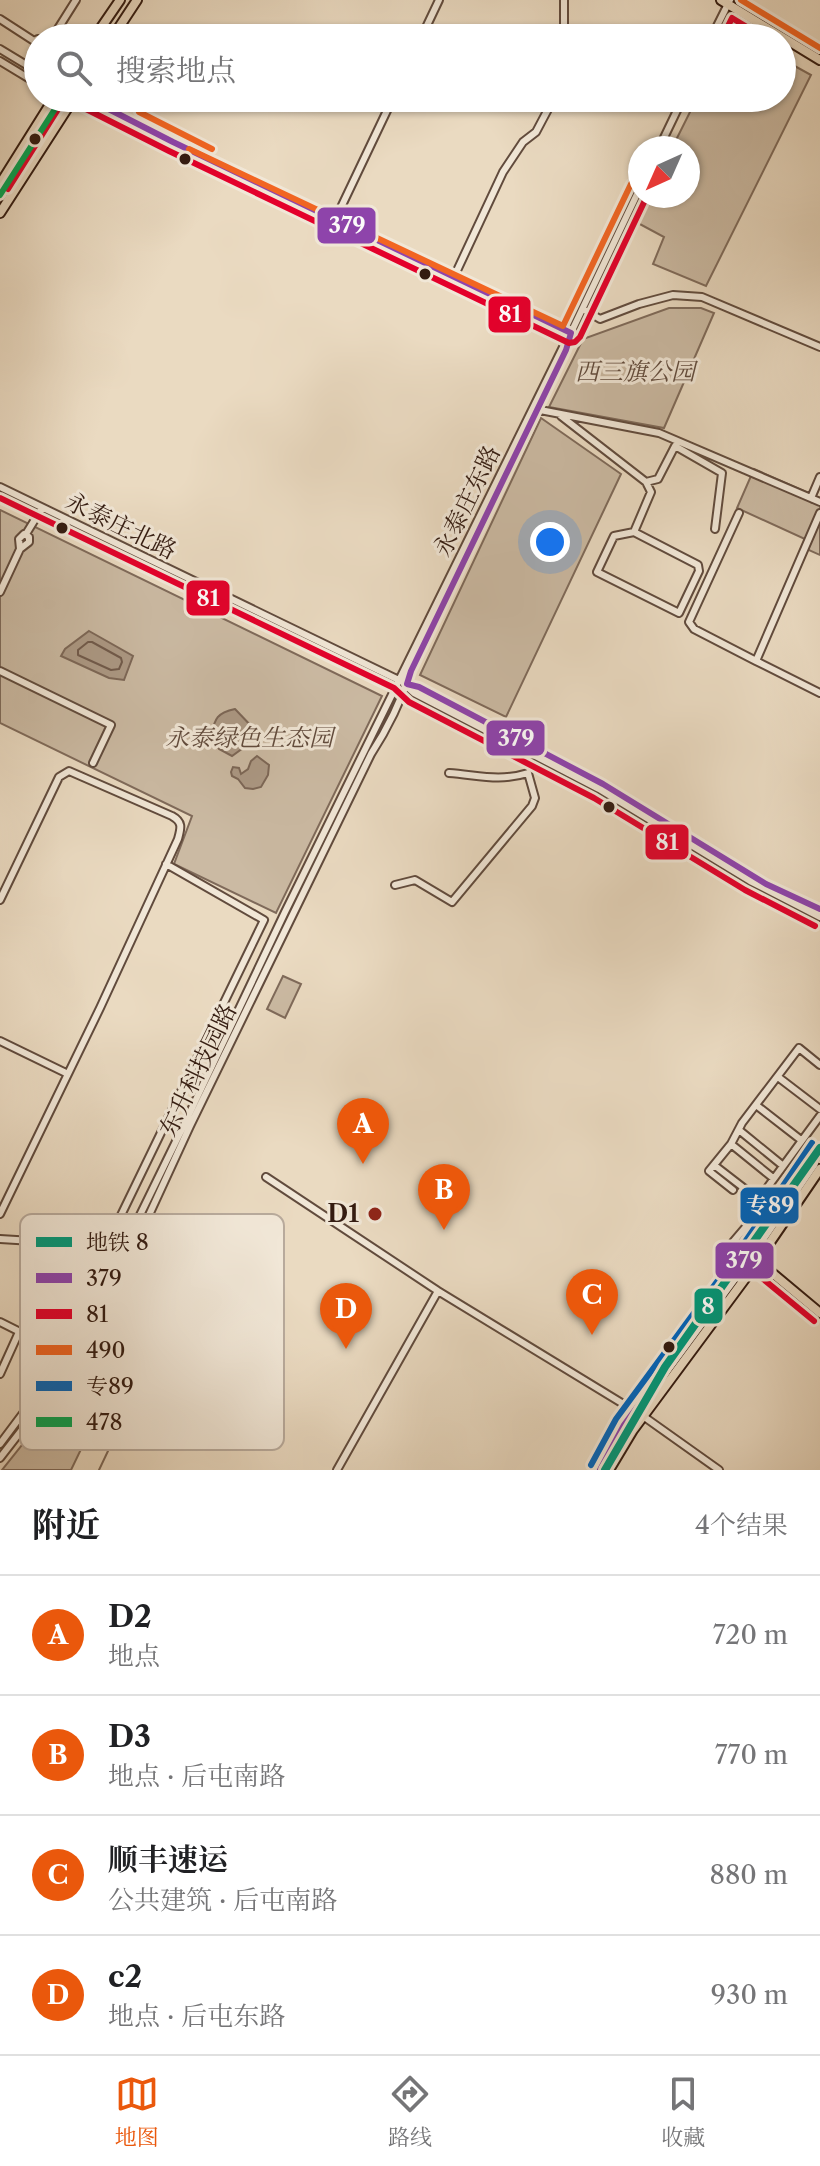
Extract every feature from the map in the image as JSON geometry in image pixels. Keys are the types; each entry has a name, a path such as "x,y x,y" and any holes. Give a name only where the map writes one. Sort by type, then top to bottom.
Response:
{"main road":[{"path":"104,24 120,0"},
{"path":"121,24 137,0"},
{"path":"726,1 763,24"},
{"path":"796,45 820,60"},
{"path":"0,184 45,112"},
{"path":"0,213 62,112"},
{"path":"753,1258 820,1149"},
{"path":"600,1470 820,1169"},
{"path":"753,1258 820,1313"},
{"path":"609,1470 638,1414"}],"street":[{"path":"61,24 76,0"},
{"path":"428,24 439,0"},
{"path":"564,0 564,24"},
{"path":"717,24 726,1"},
{"path":"0,19 24,35"},
{"path":"0,49 24,64"},
{"path":"0,61 24,76"},
{"path":"97,112 570,336"},
{"path":"114,112 570,336"},
{"path":"335,220 386,112"},
{"path":"454,277 503,172 523,142 536,132 547,112"},
{"path":"665,136 676,112"},
{"name":"永泰庄东路","path":"404,683 566,350 631,208"},
{"path":"583,309 600,319 673,295 702,297 820,347"},
{"path":"634,532 651,492 646,482 561,415 535,409 659,433 820,502"},
{"path":"646,482 658,479 675,446 722,473 715,529"},
{"path":"811,498 820,477"},
{"name":"永泰庄北路","path":"0,487 431,694 603,784 766,884 820,909"},
{"path":"0,592 20,549 21,535 26,534 42,508"},
{"path":"739,513 689,622 694,629 820,693"},
{"path":"756,661 820,513"},
{"path":"634,532 698,565 699,571 679,613 597,572 614,536 634,532"},
{"path":"0,671 111,725 93,763"},
{"name":"永泰庄北路","path":"404,683 414,693 599,789 750,881 820,917"},
{"name":"东升科技园路","path":"141,1214 285,912 404,683"},
{"name":"东升科技园路","path":"149,1214 371,754 386,730 404,683"},
{"path":"0,900 59,777 69,771 178,819 181,824 100,1008 0,1214"},
{"path":"395,885 415,880 452,902 532,806 535,798 528,773 512,778 484,778 449,773"},
{"path":"122,1214 264,920 166,864"},
{"path":"0,1041 68,1074"},
{"path":"733,1190 709,1171 731,1144 742,1123 799,1048 820,1065"},
{"path":"778,1077 820,1109"},
{"path":"756,1105 801,1140"},
{"path":"753,1258 733,1242 762,1208 773,1178 820,1116"},
{"path":"739,1130 782,1165"},
{"path":"731,1144 773,1178"},
{"path":"714,1165 758,1199"},
{"path":"266,1177 438,1291 638,1414 719,1470"},
{"path":"0,1239 20,1240"},
{"path":"337,1470 438,1291"},
{"path":"0,1322 19,1332 0,1374"},
{"name":"东升科技园路","path":"0,1444 20,1417"},
{"name":"东升科技园路","path":"0,1458 20,1432"}],"green space":[{"path":"796,67 811,75 796,105"},
{"path":"690,112 793,112 706,286 653,264 664,237 636,222 643,208 700,208 700,136 678,136"},
{"name":"西三旗公园","path":"669,308 701,308 714,313 664,428 549,407 583,339"},
{"name":"西三旗公园","path":"541,418 621,474 506,717 420,675"},
{"path":"754,469 820,498 820,555 802,547 805,539 737,508"},
{"name":"永泰绿色生态园","path":"0,510 382,696 276,913 174,864 192,816 0,723"},
{"path":"283,976 301,984 285,1018 267,1009"},
{"path":"20,1447 20,1450 81,1450 71,1470 2,1470"}],"water":[{"path":"89,631 133,656 124,680 109,678 61,656 65,649"},
{"path":"235,709 255,730 243,748 232,756 219,749 211,735 218,717"},
{"path":"257,756 269,765 268,775 261,787 245,788 231,772 233,767 239,768 241,774"}],"waterway":[{"path":"99,1470 108,1451"}],"metro line":[{"name":"8","path":"605,1470 665,1367 820,1148"}],"transit line":[{"name":"490","path":"741,0 780,24"},
{"name":"81","path":"729,24 732,18 742,24"},
{"name":"490","path":"796,33 820,48"},
{"name":"478","path":"0,195 53,112"},
{"name":"81","path":"8,189 56,112"},
{"name":"81","path":"92,112 569,343 580,337 641,208"},
{"name":"379","path":"114,112 571,333 566,350 407,684 419,687 603,784 766,884 820,909"},
{"name":"490","path":"139,112 212,149"},
{"name":"490","path":"189,149 563,326 628,190"},
{"name":"81","path":"0,498 394,688 409,702 594,798 745,890 815,926"},
{"name":"专89","path":"591,1465 616,1419 730,1264 812,1143"},
{"name":"379","path":"600,1470 624,1425 738,1270 820,1149"},
{"name":"81","path":"812,1163 747,1261 751,1269 814,1321"}],"place":[{"name":"D2","path":"363,1164"},
{"name":"D1","path":"375,1214"},
{"name":"D3","path":"444,1230"},
{"name":"顺丰速运","path":"592,1335"},
{"name":"c2","path":"346,1349"}]}
